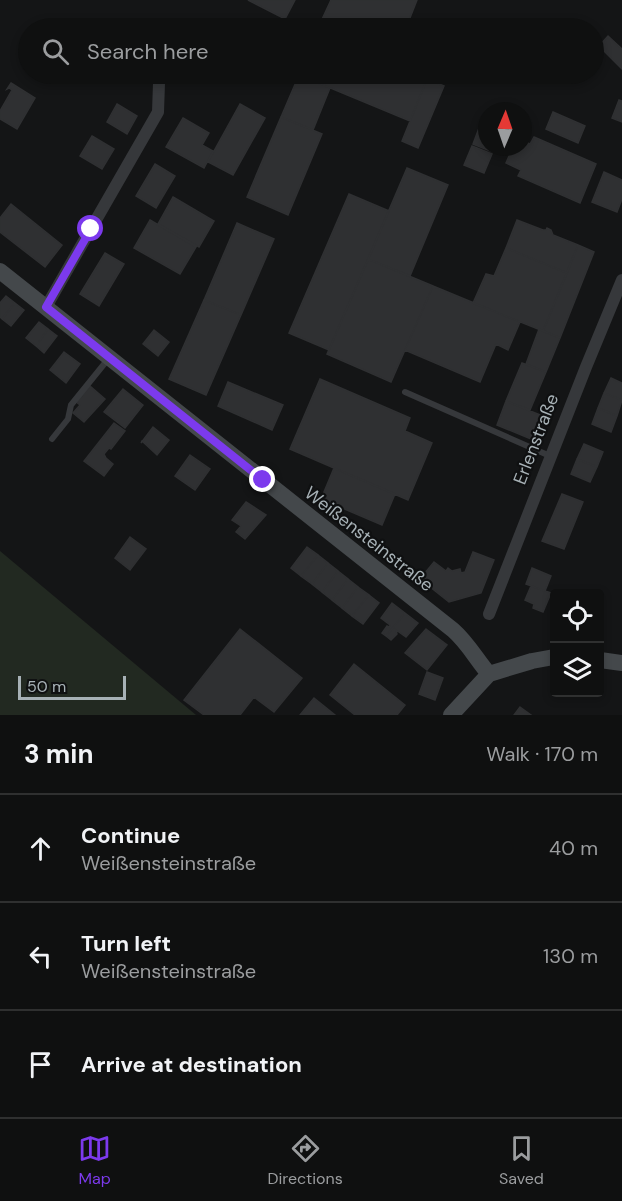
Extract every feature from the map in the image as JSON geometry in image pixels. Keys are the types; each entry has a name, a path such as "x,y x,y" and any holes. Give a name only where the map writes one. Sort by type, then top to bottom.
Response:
{"street":[{"path":"46,307 158,112 159,84"},
{"name":"Weißensteinstraße","path":"0,271 453,630 463,639 489,674"},
{"name":"Erlenstraße","path":"489,614 622,280"},
{"path":"451,715 489,674 550,658"},
{"path":"604,661 622,663"}],"lane":[{"path":"52,439 68,419 71,405 109,358"},
{"path":"405,392 550,456"}],"shaded area":[{"path":"0,551 196,715 0,715"}],"building":[{"path":"248,0 295,0 286,18"},
{"path":"331,0 417,0 410,18 323,18"},
{"path":"608,36 622,49 622,69 604,51 604,40"},
{"path":"11,83 35,98 17,129 0,119 0,111 12,90 7,89"},
{"path":"295,84 320,84 330,88 313,130 281,117"},
{"path":"321,84 425,84 410,121"},
{"path":"425,84 444,86 418,148 402,141"},
{"path":"619,100 622,101 622,122 612,118"},
{"path":"117,104 137,116 127,134 107,122"},
{"path":"240,104 265,118 233,175 208,162"},
{"path":"553,112 585,126 578,143 546,129"},
{"path":"281,117 322,134 288,215 247,197"},
{"path":"183,118 209,133 202,145 213,151 204,168 166,147"},
{"path":"478,131 478,146 473,144"},
{"path":"92,136 114,149 102,169 80,156"},
{"path":"534,137 596,164 580,203 518,176 521,170 506,163 509,156 532,156"},
{"path":"472,146 478,148 478,156 491,156 484,173 464,165"},
{"path":"155,164 175,176 156,208 136,196"},
{"path":"407,168 448,185 410,276 368,259"},
{"path":"604,172 622,180 622,199 617,212 592,202"},
{"path":"349,194 389,211 329,350 289,333"},
{"path":"173,197 214,221 199,247 158,224"},
{"path":"11,204 62,245 45,267 0,232 0,218"},
{"path":"150,220 196,247 180,274 134,248"},
{"path":"517,220 543,230 547,228 553,235 578,245 567,273 506,248"},
{"path":"237,223 274,239 241,315 204,300"},
{"path":"578,245 594,252 560,338 543,331"},
{"path":"506,248 567,273 543,331 473,303 486,274 494,276"},
{"path":"105,253 124,264 99,306 80,294"},
{"path":"368,259 433,286 391,382 327,354"},
{"path":"433,286 520,322 508,350 496,344 480,382 405,350"},
{"path":"6,296 15,303 2,319 0,303"},
{"path":"204,300 241,315 206,395 169,379"},
{"path":"15,303 24,310 11,326 2,319"},
{"path":"39,322 48,329 36,346 26,338"},
{"path":"48,329 57,336 44,353 36,346"},
{"path":"539,329 560,338 546,372 526,364"},
{"path":"154,330 169,342 158,356 143,344"},
{"path":"64,352 80,364 66,383 50,370"},
{"path":"522,363 546,372 530,410 506,401"},
{"path":"611,378 622,383 622,400 604,393"},
{"path":"320,379 410,418 405,431 432,443 408,500 290,449"},
{"path":"228,382 283,405 272,430 218,406"},
{"path":"90,386 105,399 84,422 73,413 80,405 76,402"},
{"path":"123,389 143,405 125,428 104,412"},
{"path":"604,393 622,400 617,416 598,408"},
{"path":"506,401 540,415 531,439 497,425"},
{"path":"598,408 617,416 611,432 592,424"},
{"path":"114,423 125,431 104,454 113,464 104,476 84,461"},
{"path":"153,427 169,440 157,455 142,441"},
{"path":"584,444 603,452 597,467 577,459"},
{"path":"190,455 210,469 195,490 175,476"},
{"path":"577,459 597,467 590,482 571,474"},
{"path":"334,468 395,494 382,525 321,499"},
{"path":"562,494 583,502 564,549 542,541"},
{"path":"246,502 266,515 245,539 236,532 241,526 232,520"},
{"path":"130,537 146,549 130,570 115,558"},
{"path":"307,547 318,555 301,576 291,568"},
{"path":"473,552 494,560 481,593 449,602 420,579 434,562 446,571 448,568 452,571 460,569 461,573 465,572"},
{"path":"318,555 328,563 312,584 301,576"},
{"path":"328,563 338,571 322,592 312,584"},
{"path":"532,568 551,576 545,591 526,584"},
{"path":"338,571 348,579 332,600 322,592"},
{"path":"348,579 358,587 342,608 332,600"},
{"path":"531,586 550,593 543,612 533,608 534,604 525,600"},
{"path":"358,587 369,595 352,616 342,608"},
{"path":"369,595 379,603 363,624 352,616"},
{"path":"392,603 405,613 386,636 382,633 390,625 381,618"},
{"path":"405,613 418,623 406,637 396,630 397,634 391,640 386,636"},
{"path":"240,629 302,678 274,712 254,697 240,715 204,715 184,700"},
{"path":"426,629 447,645 427,670 405,653"},
{"path":"354,664 405,705 397,715 355,715 330,695"},
{"path":"427,672 443,678 435,700 419,694"},
{"path":"314,698 335,715 300,715"},
{"path":"520,707 531,715 514,715"}],"route":[{"path":"91,229 46,307 263,480"}]}
